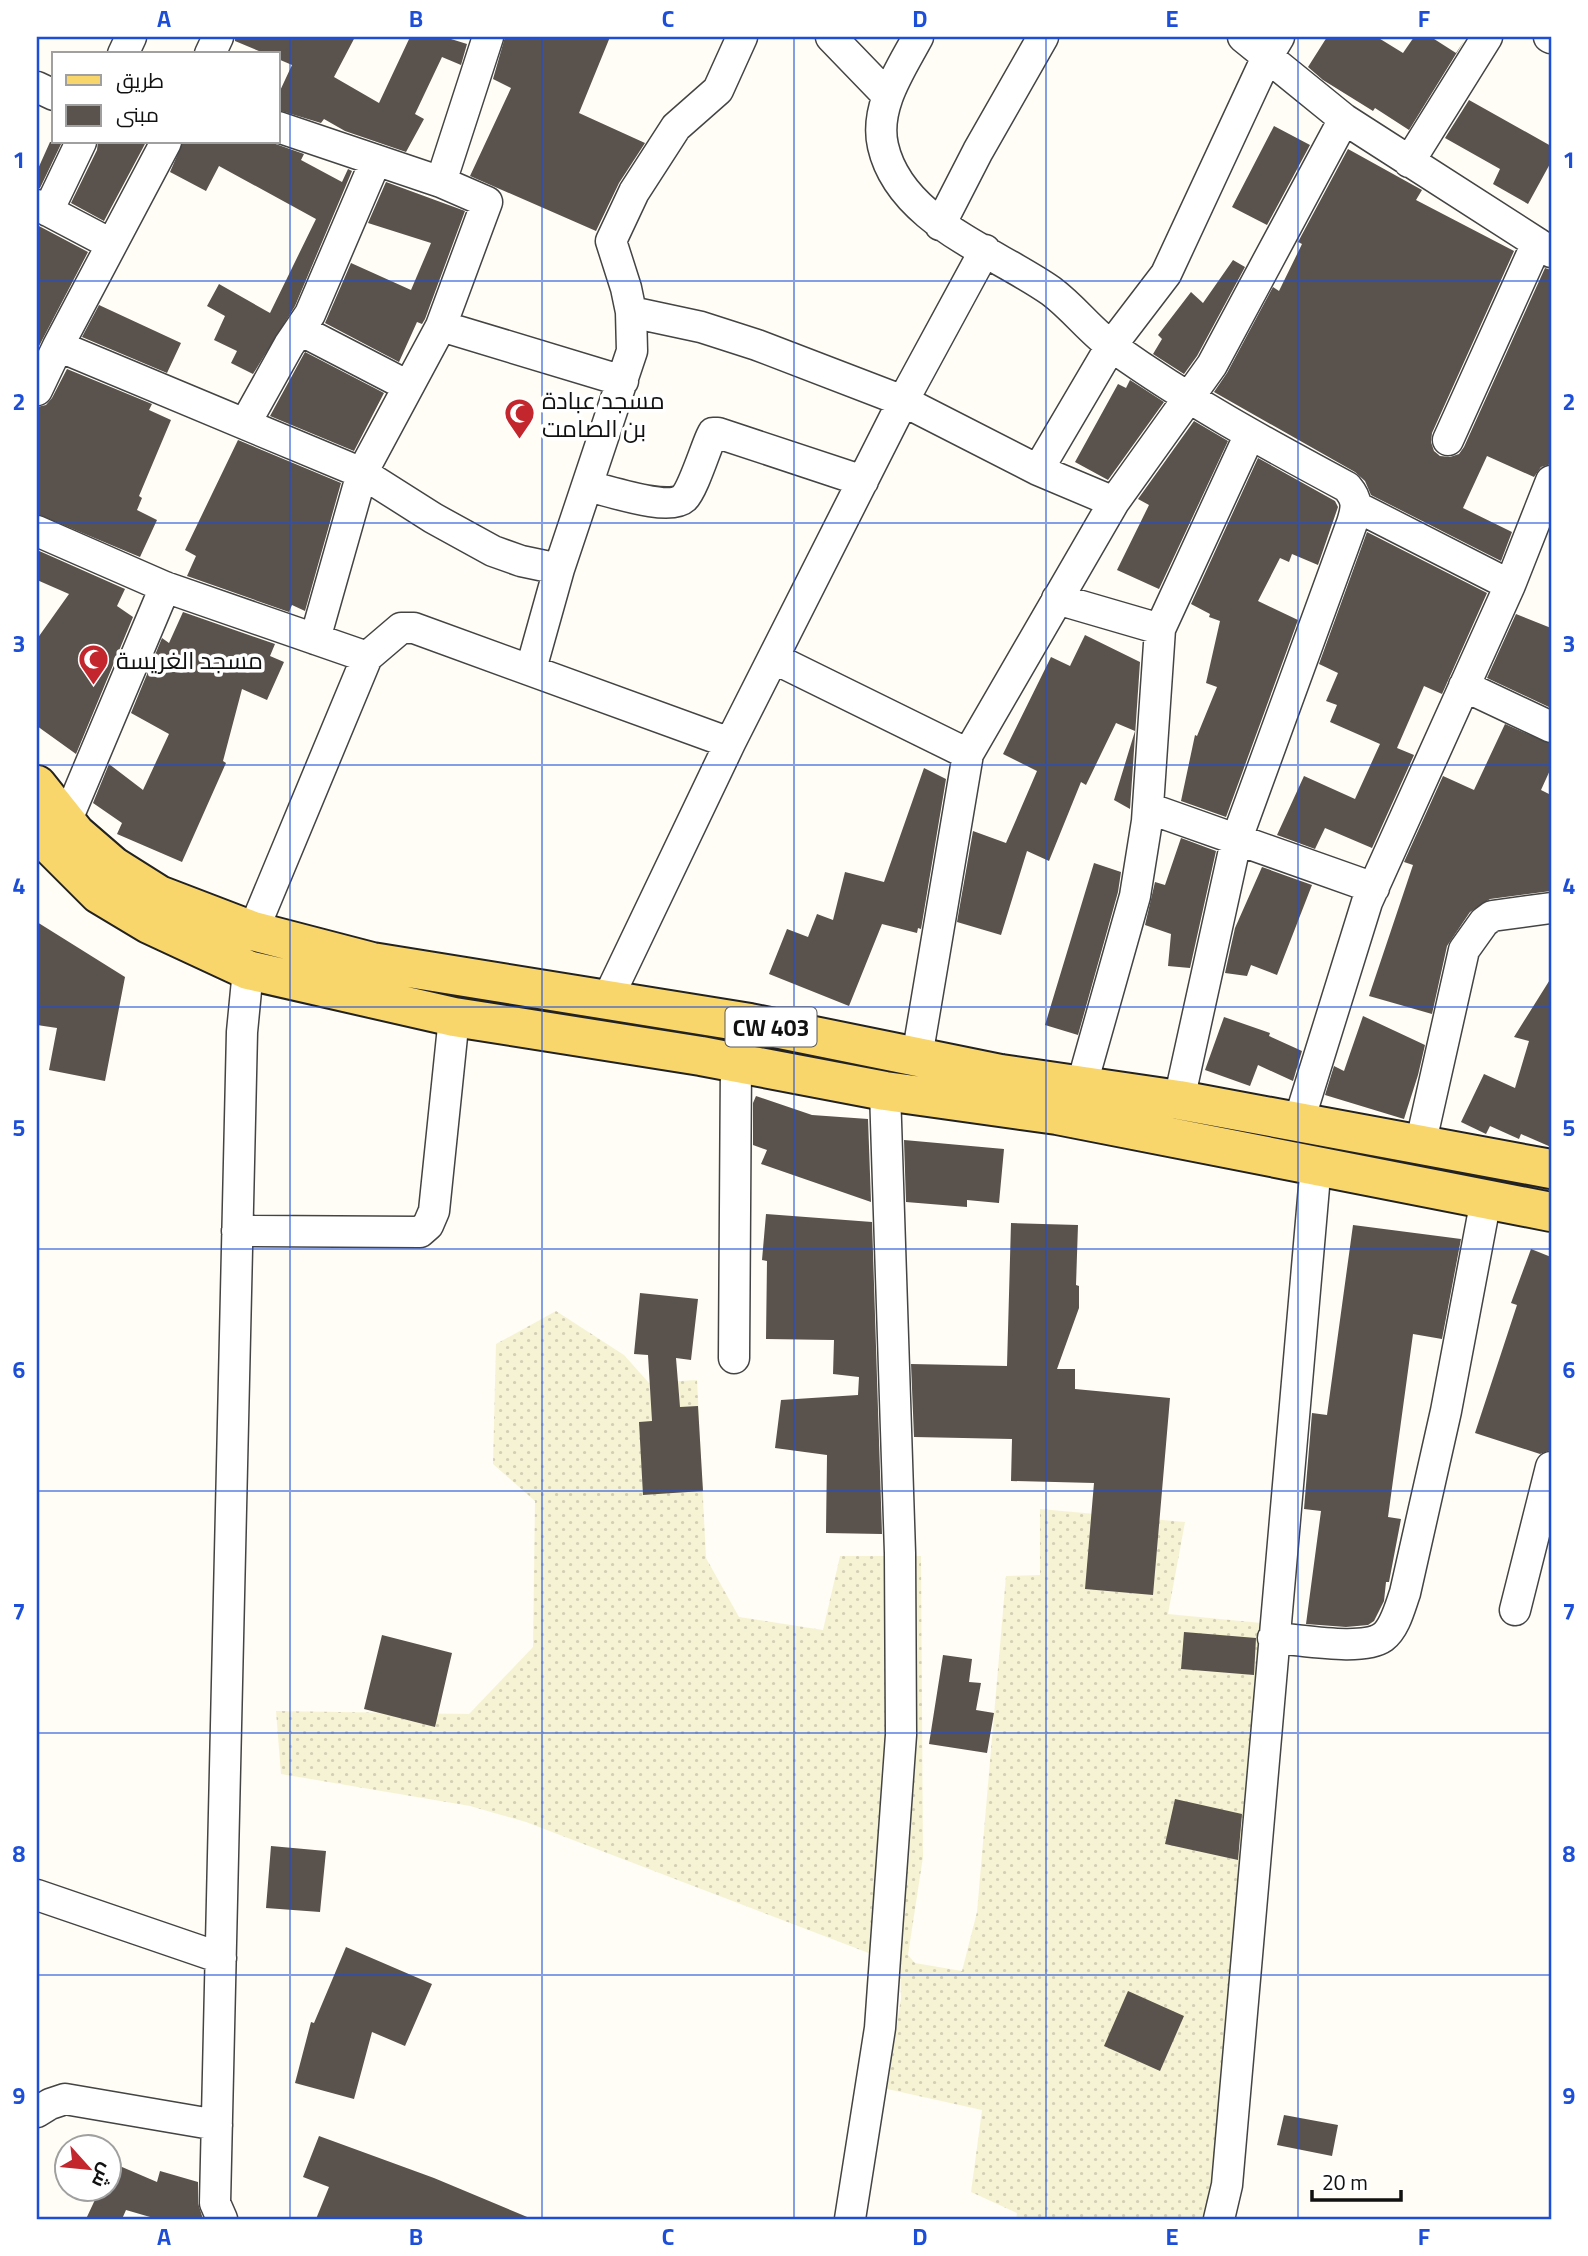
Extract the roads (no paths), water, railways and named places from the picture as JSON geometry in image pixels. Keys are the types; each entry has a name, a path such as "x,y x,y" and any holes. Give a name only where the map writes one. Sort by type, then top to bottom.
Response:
{"main road":[{"name":"CW 403","path":"37,785 51,827 99,894 149,924 248,970 454,1017 736,1062 885,1091 1057,1115 1551,1212"},
{"name":"CW 403","path":"51,827 76,834 113,866 159,895 253,931 372,962 608,998 750,1023 1001,1074 1179,1100 1551,1169"}],"street":[{"path":"441,183 488,37"},
{"path":"531,669 559,569 632,351 631,312 611,242 634,192 676,127 718,90 742,37"},
{"path":"831,37 887,95"},
{"path":"918,37 887,95 883,120 883,145 897,179 914,203 940,225 1056,295 1111,346 1189,400 1347,487 1356,498 1357,507 1236,841 1179,1100"},
{"path":"940,225 978,150 1043,37"},
{"path":"1243,37 1273,47 1344,119 1544,248 1448,440"},
{"path":"1409,162 1486,37"},
{"path":"1038,470 1111,346 1166,274 1273,47"},
{"path":"916,1057 968,754 1114,502 1212,365 1344,119"},
{"path":"280,128 441,183 487,202 441,326 362,473 315,639"},
{"path":"80,144 43,208 111,244"},
{"path":"37,390 160,144"},
{"path":"245,424 289,345 310,314 376,160"},
{"path":"608,998 730,743 903,401 985,250"},
{"path":"631,312 701,327 757,345 903,401 1038,470 1114,502"},
{"path":"441,326 623,381"},
{"path":"300,330 408,386"},
{"path":"58,346 362,473 433,518 493,551 521,561 559,569"},
{"path":"587,486 662,503 676,503 686,496 713,433 863,481"},
{"path":"1082,1084 1135,896 1148,808 1160,629 1250,435"},
{"path":"1298,1124 1374,888 1510,585 1540,543 1551,481"},
{"path":"1357,507 1510,585"},
{"path":"37,531 165,587 367,657"},
{"path":"51,827 165,587"},
{"path":"1058,600 1160,629"},
{"path":"253,931 367,657 401,628 414,628 730,743"},
{"path":"773,658 968,754"},
{"path":"1464,686 1551,727"},
{"path":"1148,808 1374,888"},
{"path":"1420,1146 1464,950 1484,922 1492,916 1551,908"},
{"path":"222,2219 215,2203 242,1032 248,970"},
{"path":"237,1231 419,1232 428,1225 434,1211 454,1017"},
{"path":"734,1358 736,1062"},
{"path":"850,2219 880,2028 901,1735 900,1553 885,1091"},
{"path":"1219,2219 1227,2185 1316,1164"},
{"path":"1273,1638 1370,1643 1384,1636 1397,1616 1405,1593 1446,1411 1486,1199"},
{"path":"1515,1610 1551,1467"},
{"path":"37,1895 221,1958"},
{"path":"37,2112 65,2099 217,2125"}],"place":[{"name":"مسجد عبادة بن الصامت","path":"519,441"},
{"name":"مسجد الغريسة","path":"93,687"}]}
